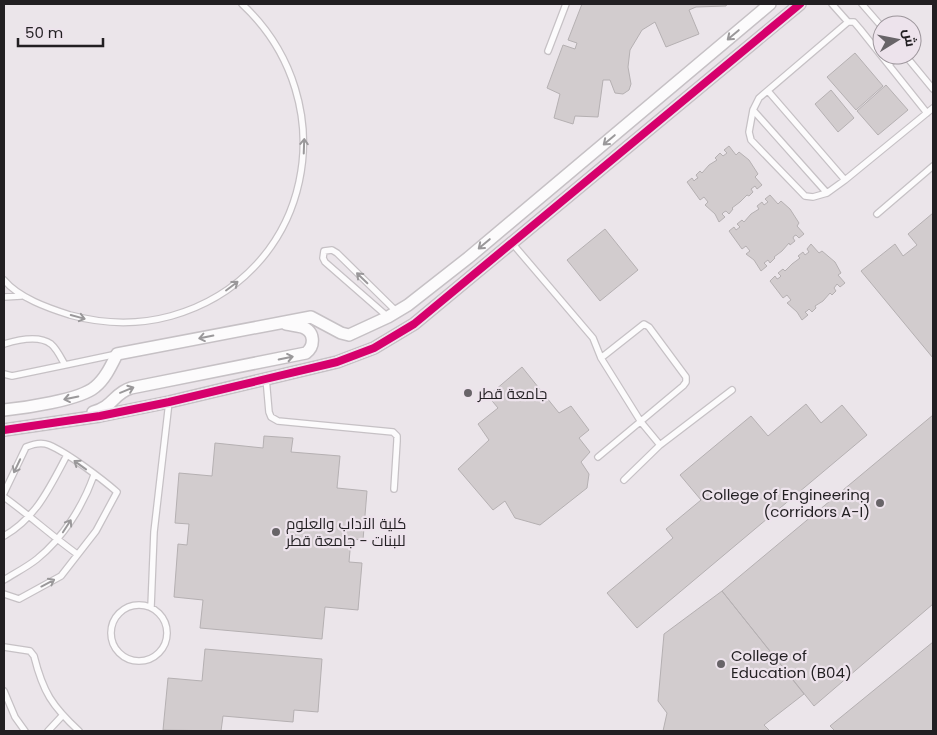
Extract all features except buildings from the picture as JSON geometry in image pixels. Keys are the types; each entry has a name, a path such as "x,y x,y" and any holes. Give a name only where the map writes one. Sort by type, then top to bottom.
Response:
{"street":[{"path":"4,410 72,398 87,393 100,383 117,354 311,317 341,333 349,335 392,315 468,258 770,4"},
{"path":"4,430 71,421 169,402 337,362 374,348 414,324 800,4"},
{"path":"468,258 478,271"},
{"path":"71,421 82,414 105,408 120,392 130,388 284,359 302,355 310,350 313,342 307,330 282,323"}],"lane":[{"path":"4,280 12,288 26,296 79,317 113,322 148,321 181,313 212,299 240,280 264,255 283,226 296,194 303,160 303,126 297,92 285,60 267,30 242,4"},
{"path":"548,51 566,4"},
{"path":"832,4 848,22"},
{"path":"862,4 872,16"},
{"path":"872,44 854,22 848,22 759,98 753,110 749,132 751,140 806,196 813,197 827,193 845,180 933,108"},
{"path":"890,65 927,112"},
{"path":"913,65 933,88"},
{"path":"768,90 845,180"},
{"path":"753,110 827,193"},
{"path":"877,214 933,166"},
{"path":"512,242 594,338 601,358 640,422 660,446"},
{"path":"324,250 332,250 337,253 392,315 325,262 323,258 324,250"},
{"path":"4,297 26,296"},
{"path":"598,457 686,382 686,377 649,327 644,324 601,358"},
{"path":"4,344 32,339 42,340 54,348 65,365"},
{"path":"4,374 12,376 117,354"},
{"path":"266,378 269,412 271,417 278,421 393,432 397,436 394,489"},
{"path":"624,480 660,446 732,390"},
{"path":"151,607 154,532 169,402"},
{"path":"4,492 26,447 34,444 48,444 117,492 96,531 61,576 18,599 4,594"},
{"path":"4,536 16,529 42,502 66,455"},
{"path":"4,580 37,558 63,533 87,494 94,475"},
{"path":"4,497 77,554"},
{"path":"144,605 151,607 165,622 167,637 163,648 147,660 127,658 119,653 113,644 111,630 114,620 119,612 131,606 144,605"},
{"path":"4,647 30,651 34,656 49,698 62,716 79,731"},
{"path":"4,691 15,717 25,731"},
{"path":"48,731 62,716"}],"cycle path":[{"path":"4,430 100,416 169,402 337,362 374,348 414,324 800,4"}],"place":[{"name":"جامعة قطر","path":"468,393"},
{"name":"College of Engineering (corridors A-I)","path":"880,503"},
{"name":"كلية الآداب والعلوم للبنات - جامعة قطر","path":"276,532"},
{"name":"College of Education (B04)","path":"721,664"}]}
